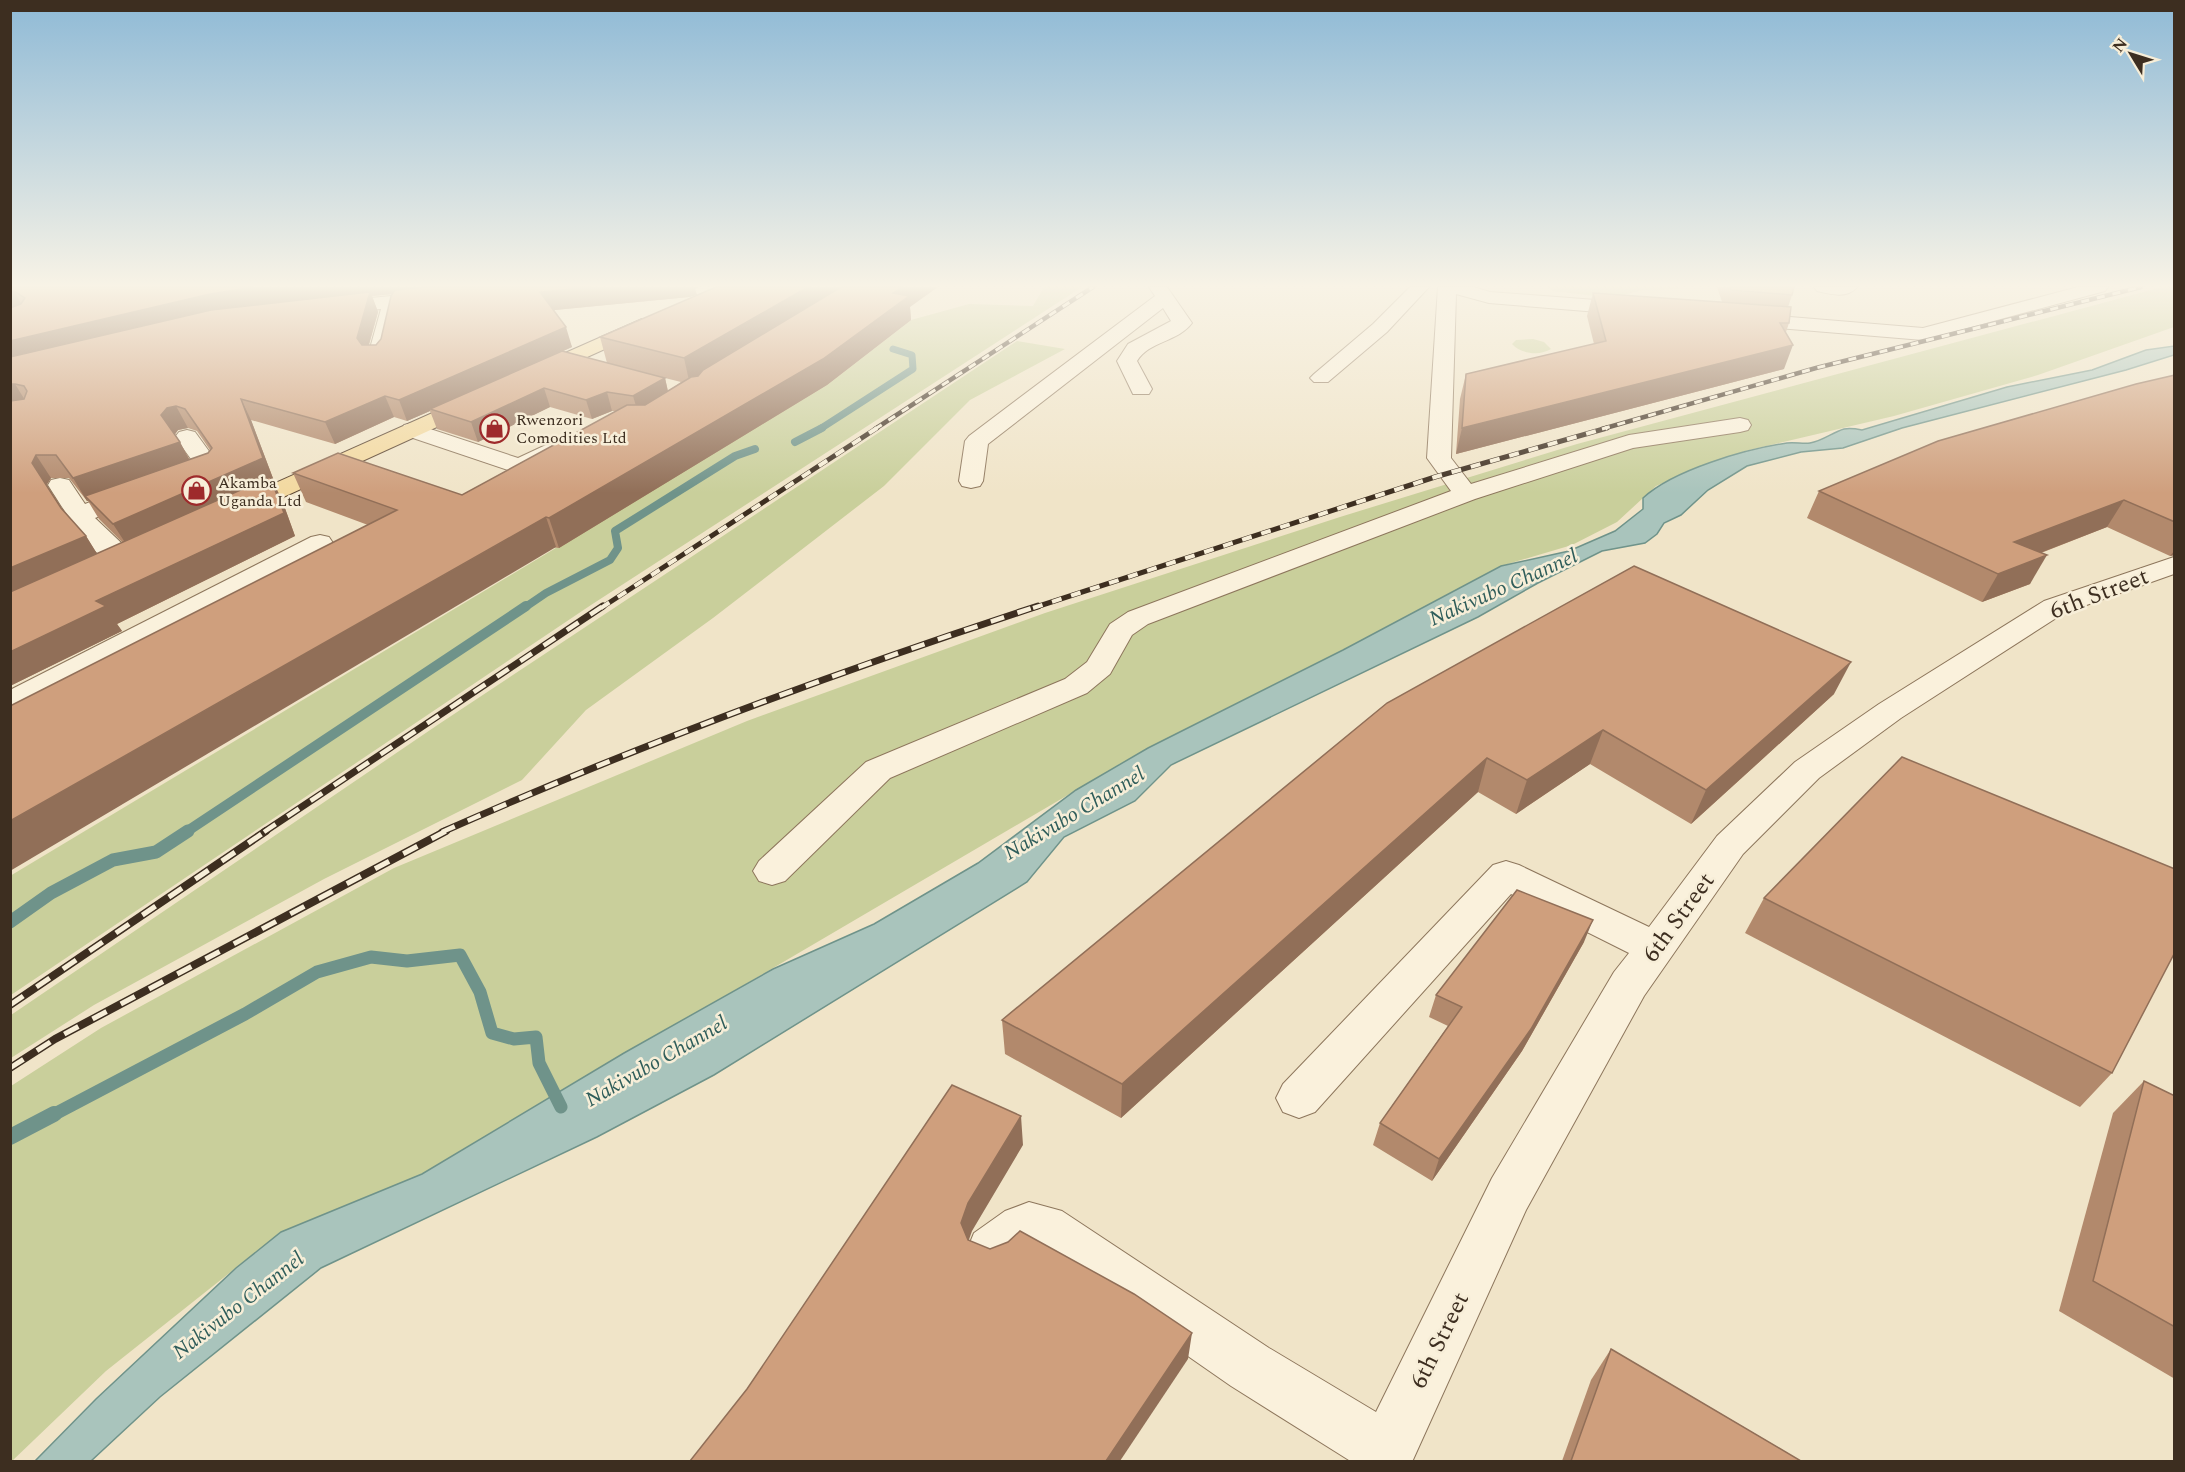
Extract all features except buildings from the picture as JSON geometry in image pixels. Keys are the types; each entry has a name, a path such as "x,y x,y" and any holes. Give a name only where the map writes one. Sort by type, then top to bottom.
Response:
{"main road":[{"path":"520,380 574,356"},
{"path":"220,517 499,390"}],"street":[{"path":"971,481 977,441 1083,356"},
{"path":"1130,356 1127,360 1142,389"},
{"path":"1321,378 1347,356"},
{"path":"1449,356 1439,458 1466,494"},
{"path":"564,360 594,369"},
{"path":"772,872 878,770 1076,686 1100,667 1120,630 1138,618 1466,494 1629,442 1740,425"},
{"path":"412,430 520,467 572,441"},
{"path":"80,515 210,469 187,437"},
{"path":"60,485 88,527 124,561"},
{"path":"10,703 320,543"},
{"name":"6th Street","path":"1384,1456 1509,1194 1629,984 1730,844 1807,770 1890,711 2054,607 2175,565"},
{"path":"1299,1098 1506,875 1656,948"},
{"path":"992,1250 1019,1227 1033,1223 1045,1228 1384,1456"}],"green space":[{"path":"865,356 976,356 591,605 11,995 10,876 827,385"},
{"path":"995,356 1053,356 970,400 884,486 713,618 586,710 522,780 324,879 94,1005 11,1058 11,1015 439,724"},
{"path":"1906,356 2093,356 2038,375 1894,416 1745,451 1686,473 1656,486 1617,522 1572,545 1501,566 1343,650 1148,748 422,1174 281,1232 106,1371 11,1462 11,1086 101,1028 394,868 747,721 1045,613 1340,517 1577,444"}],"water":[{"name":"Nakivubo Channel","path":"2131,356 2172,356 2126,370 1902,428 1843,448 1801,452 1747,466 1708,490 1681,515 1664,523 1657,534 1645,543 1602,551 1538,583 1478,617 1171,765 1135,801 1064,837 1027,882 714,1075 597,1137 321,1268 160,1397 91,1461 35,1461 96,1399 236,1268 281,1232 422,1174 624,1053 773,969 874,924 978,863 1076,790 1148,748 1343,650 1501,566 1569,551 1615,531 1643,509 1643,498 1672,478 1691,470 1751,450 1787,443 1815,442 1844,429 1862,430 2007,387 2092,370"}],"waterway":[{"path":"820,429 913,369 912,356"},
{"path":"795,442 822,428"},
{"path":"524,608 546,593 610,560 618,548 615,531 735,456 755,449"},
{"path":"186,832 526,606"},
{"path":"10,922 51,893 113,860 156,852 188,831"},
{"path":"51,1116 245,1014 317,972 371,957 407,961 460,955 480,992 492,1033 514,1039 536,1037 539,1063 561,1107"},
{"path":"10,1137 54,1114"}],"railway":[{"path":"875,429 988,356"},
{"path":"1602,429 1865,356"},
{"path":"601,608 877,428"},
{"path":"1033,608 1435,477 1607,428"},
{"path":"264,832 603,606"},
{"path":"442,832 663,740 887,657 1038,606"},
{"path":"10,1005 266,831"},
{"path":"10,1068 55,1039 446,831"}],"place":[{"name":"Rwenzori Comodities Ltd","path":"495,428"},
{"name":"Akamba Uganda Ltd","path":"197,491"}]}
